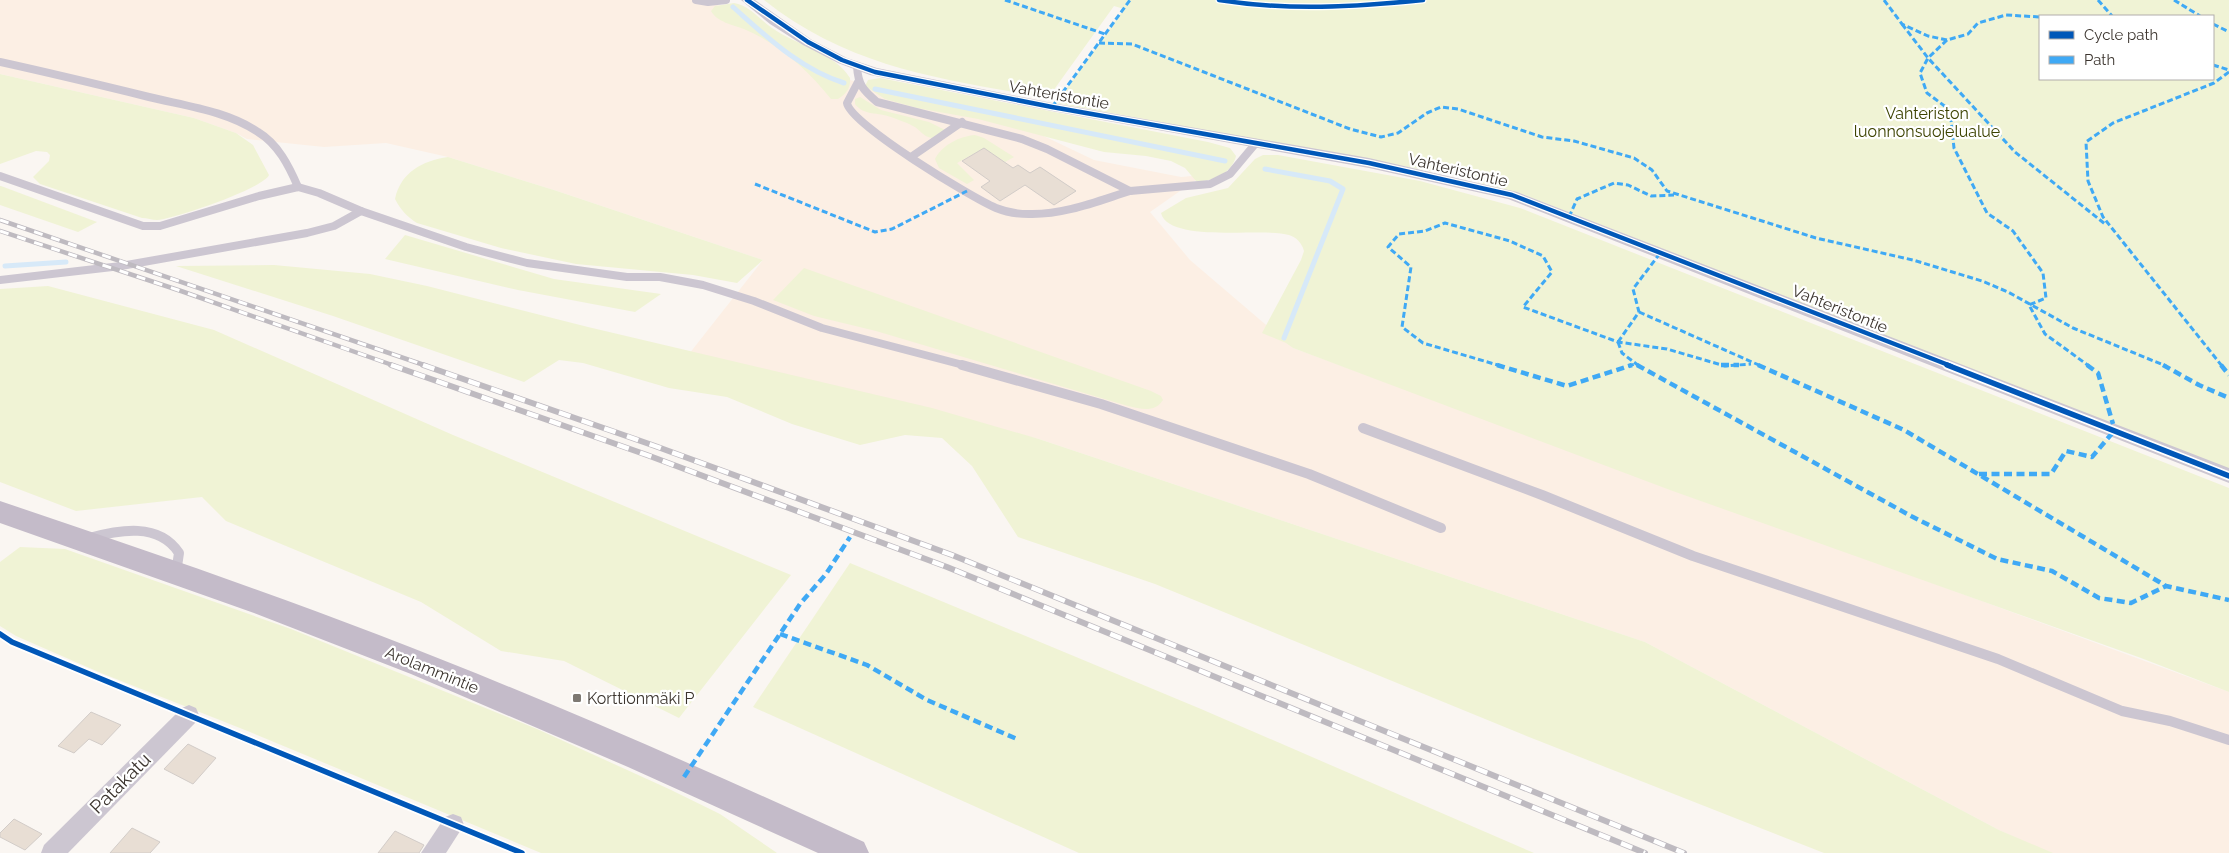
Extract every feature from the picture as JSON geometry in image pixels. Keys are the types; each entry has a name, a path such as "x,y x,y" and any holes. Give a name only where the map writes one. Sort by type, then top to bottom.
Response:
{"street":[{"name":"Vahteristontie","path":"747,0 785,29 857,66 906,79 1444,179 1527,200 2229,476"},
{"name":"Arolammintie","path":"0,512 176,573 419,664 546,716 853,853"},
{"name":"Patakatu","path":"52,853 189,714"},
{"path":"432,853 453,825"}],"lane":[{"path":"696,0 708,2 726,0"},
{"path":"0,62 172,103 250,127 276,147 298,187"},
{"path":"857,66 858,82 865,93 884,105 962,122 1047,149 1130,191"},
{"path":"858,82 849,98 848,109 873,132 988,204 1017,214 1047,213 1130,191 1210,184 1230,174 1256,143"},
{"path":"911,157 962,122"},
{"path":"0,176 133,224 152,227 268,193 298,187 458,244 527,263 618,276 660,277 703,285 754,301 822,328 870,339 1101,404 1309,474 1441,528"},
{"path":"0,280 121,266 289,236 326,228 361,211"},
{"path":"1363,428 1542,494 1693,556 1998,659 2122,711 2170,722 2229,740"}],"shaded area":[{"path":"0,0 705,0 747,18 821,72 1031,130 1094,160 1181,177 1203,175 1150,212 1190,260 1293,348 2229,692 2229,853 2049,853 1999,830 1645,642 1039,439 689,354 763,260 557,191 448,157 386,143 324,147 247,139 236,133 194,118 0,74"}],"green space":[{"name":"Vahteriston luonnonsuojelualue","path":"764,0 2229,0 2229,470 1522,194 1451,175 1056,103 1124,9 1114,6 1048,98 935,77 899,68 830,42 797,23"},
{"path":"734,3 745,7 782,34 835,62 850,78 850,85 846,93 838,99 831,99 803,68 781,50 757,35 717,18 711,11 715,6"},
{"path":"0,74 194,118 236,133 253,145 269,175 263,181 236,195 199,209 157,220 142,218 40,184 33,177 49,161 50,155 47,152 36,151 0,164"},
{"path":"880,78 1208,142 1230,148 1236,156 1226,172 1209,180 1196,181 1185,168 1171,161 1146,156 1104,152 978,119 917,108 885,99 865,86 868,80"},
{"path":"860,97 881,110 929,122 945,130 932,138 929,137 905,122 859,108 855,104 855,99"},
{"path":"975,135 984,138 1014,157 1005,162 984,148 957,163 974,180 967,184 939,168 935,159 942,149 952,142 963,137"},
{"path":"1263,155 1278,155 1420,181 1520,208 2229,488 2229,692 2141,658 1670,490 1293,348 1262,333 1301,260 1304,251 1302,245 1294,237 1277,233 1219,233 1181,228 1168,223 1161,213 1186,198 1228,188 1255,159"},
{"path":"448,157 557,191 763,260 737,283 693,275 576,264 501,248 417,223 397,203 395,199 398,190 402,182 414,169 430,161"},
{"path":"0,186 97,222 78,232 0,205"},
{"path":"405,235 554,279 661,294 635,312 518,290 385,259"},
{"path":"274,265 370,274 427,286 588,327 932,408 1039,439 1645,642 1999,830 2053,853 1824,853 1529,737 1155,584 1018,537 972,466 942,438 905,435 860,445 792,424 727,397 669,388 583,363 559,360 524,382 333,316 176,266"},
{"path":"804,268 1151,391 1161,396 1163,400 1156,407 1147,409 1128,406 876,331 814,316 773,300"},
{"path":"48,286 214,330 453,435 791,575 679,718 564,661 501,651 421,602 226,521 202,497 76,511 0,482 0,289"},
{"path":"20,547 65,549 291,629 537,729 669,789 720,814 777,853 541,853 250,732 101,673 16,636 0,626 0,562"},
{"path":"850,563 1201,709 1534,853 1079,853 753,707"}],"building":[{"path":"984,148 1013,168 1018,165 1030,173 1040,167 1076,191 1054,205 1025,185 1000,201 981,187 990,181 962,161"},
{"path":"91,712 121,725 102,745 89,739 74,753 58,746"},
{"path":"188,744 216,758 193,784 164,769"},
{"path":"14,819 42,834 25,850 0,837 0,833"},
{"path":"132,828 160,842 150,853 110,853"},
{"path":"395,831 424,845 419,853 378,853"}],"waterway":[{"path":"733,7 771,41 799,61 828,77 844,83"},
{"path":"875,89 1225,161"},
{"path":"1265,169 1330,181 1343,189 1284,338"},
{"path":"5,266 66,262"}],"railway":[{"path":"0,220 427,366"},
{"path":"0,231 181,291 395,366"},
{"path":"391,365 647,455 947,567 1645,853"},
{"path":"423,365 655,446 952,555 1684,853"}],"marked path":[{"path":"1005,0 1105,34"},
{"path":"1052,107 1130,0"},
{"path":"1884,0 1902,24 1928,36 1947,40 1968,34 1978,23 2006,15 2039,17"},
{"path":"2098,0 2111,15"},
{"path":"2174,0 2198,15"},
{"path":"1902,24 1928,58 2015,152 2105,224"},
{"path":"2214,24 2229,32"},
{"path":"1947,40 1928,58 1920,73 1927,93 1950,110 1954,148 1987,213 2013,231 2043,273 2046,298 2029,305 2045,334 2098,373 2113,424"},
{"path":"1099,43 1132,44 1350,129 1381,137 1398,133 1427,113 1441,107 1458,109 1542,137 1574,141 1634,158 1652,170 1667,191 1816,238 1913,260 1982,281 2008,292 2073,328 2166,366 2199,385 2229,398"},
{"path":"2214,65 2229,70"},
{"path":"2229,72 2214,83 2113,123 2086,142 2088,181 2103,217 2229,375"},
{"path":"1569,217 1577,199 1614,183 1628,185 1651,196 1674,195"},
{"path":"755,184 875,232 892,229 967,191"},
{"path":"1635,364 1567,386 1423,343 1402,327 1411,267 1388,247 1399,234 1425,231 1445,223 1510,241 1543,256 1552,272 1523,307 1618,342 1667,349 1725,366 1751,364"},
{"path":"1618,342 1639,312 1633,289 1661,252"},
{"path":"1639,312 1904,430 2166,586 2229,600"},
{"path":"1618,342 1622,353 1635,364 1911,516 1997,559 2052,571 2099,598 2131,603 2166,586"},
{"path":"1979,474 2051,474 2066,451 2092,457 2114,431"},
{"path":"684,777 800,604 826,574 850,537"},
{"path":"780,634 867,665 927,700 1017,739"}],"cycle path":[{"path":"747,0 791,32 825,52 875,72 1052,107 1369,163 1512,195 2229,476"},
{"path":"1219,0 1271,7 1296,8 1346,7 1423,0"},
{"path":"0,634 12,642 522,853"}],"place":[{"name":"Korttionmäki P","path":"577,698"}]}
